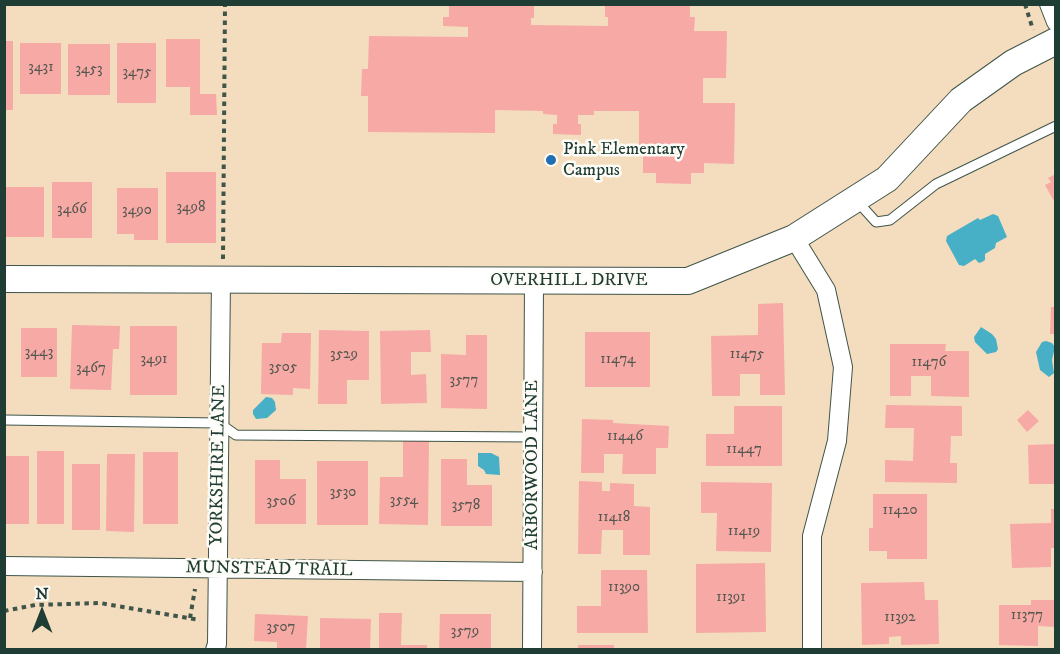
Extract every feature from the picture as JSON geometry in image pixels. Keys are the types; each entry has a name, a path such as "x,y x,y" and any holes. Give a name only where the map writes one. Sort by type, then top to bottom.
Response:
{"street":[{"path":"1049,4 1056,22"},
{"name":"OVERHILL DRIVE","path":"4,279 226,270 534,281 688,281 794,238 887,179 961,100 1013,63 1044,36"},
{"path":"794,238 826,290 843,367 837,441 812,536 812,650"},
{"name":"YORKSHIRE LANE","path":"215,650 218,623 219,423 226,270"},
{"name":"ARBORWOOD LANE","path":"532,650 534,281"},
{"name":"MUNSTEAD TRAIL","path":"4,566 533,572"}],"lane":[{"path":"856,199 876,222 890,220 936,184 1056,126"},
{"path":"4,420 219,423 236,435 533,437"}],"path":[{"path":"225,4 223,261 226,270"},
{"path":"1025,4 1044,36"},
{"path":"190,618 195,589"},
{"path":"4,611 35,605 100,603 218,623"}],"water":[{"path":"993,214 998,216 1007,237 996,243 995,248 985,254 985,260 982,262 979,263 975,259 964,266 959,265 946,241 947,236 978,218 980,220"},
{"path":"981,327 996,339 998,349 996,352 987,354 975,342 974,337"},
{"path":"1046,341 1055,347 1052,360 1054,373 1049,377 1040,370 1036,352 1042,342"},
{"path":"266,397 272,398 276,410 267,418 256,419 253,410"},
{"path":"478,453 491,453 499,457 500,475 486,474 478,466"}],"building":[{"path":"449,4 534,4 534,18 531,18 531,25 608,26 605,4 690,4 690,17 695,17 694,31 727,31 726,78 703,78 703,103 735,103 734,164 704,163 704,173 691,173 691,184 656,183 656,173 643,173 643,153 639,153 639,111 594,111 594,115 578,115 581,135 553,134 553,124 557,124 557,115 543,114 543,111 495,110 495,133 368,132 368,96 361,96 362,69 368,69 369,36 468,37 468,27 443,26 443,17 449,17"},
{"path":"166,39 200,39 200,94 216,94 217,115 190,115 190,87 166,87"},
{"path":"4,41 13,41 13,110 4,110"},
{"path":"20,43 61,43 61,94 20,94"},
{"path":"117,43 156,43 156,103 117,103"},
{"path":"68,44 110,44 110,95 68,95"},
{"path":"166,172 216,172 216,243 166,243"},
{"path":"1056,174 1056,205 1045,185 1051,182 1048,178"},
{"path":"52,182 92,182 92,238 52,238"},
{"path":"4,187 44,187 44,237 4,237"},
{"path":"117,188 158,188 158,240 134,240 134,234 117,234"},
{"path":"783,303 785,395 760,395 760,374 740,374 740,396 712,396 711,336 758,335 758,304"},
{"path":"1051,307 1056,307 1056,334 1050,334"},
{"path":"72,325 120,326 119,349 113,349 111,390 70,389"},
{"path":"130,326 177,326 177,395 130,395"},
{"path":"21,328 57,328 57,377 21,377"},
{"path":"319,330 369,331 369,380 347,380 347,404 318,404"},
{"path":"430,330 431,352 411,352 411,375 426,374 427,403 381,404 380,331"},
{"path":"585,332 650,332 650,387 585,387"},
{"path":"282,333 311,333 310,389 293,388 293,395 261,394 262,343 281,343"},
{"path":"466,335 487,335 487,409 441,408 441,354 466,355"},
{"path":"890,344 946,344 945,351 969,351 969,397 931,396 931,376 911,376 911,396 890,396"},
{"path":"886,405 962,406 962,436 951,436 950,463 957,463 957,483 885,482 885,460 913,461 914,428 885,428"},
{"path":"734,406 782,406 782,466 706,466 706,434 734,434"},
{"path":"1028,410 1039,421 1027,432 1017,420"},
{"path":"582,419 669,426 668,448 656,448 656,474 622,474 623,454 604,454 604,473 581,473"},
{"path":"403,441 429,441 428,525 379,524 380,477 403,477"},
{"path":"1056,444 1056,484 1029,484 1028,445"},
{"path":"37,451 64,451 64,524 37,524"},
{"path":"143,452 178,452 178,524 143,524"},
{"path":"107,454 135,454 134,532 106,531"},
{"path":"4,456 29,456 29,524 4,524"},
{"path":"441,459 467,459 467,485 492,485 492,526 441,526"},
{"path":"255,460 280,460 280,479 306,479 306,524 255,524"},
{"path":"317,461 368,461 368,525 317,525"},
{"path":"72,464 100,464 100,530 72,530"},
{"path":"579,481 602,482 602,491 610,491 610,483 634,484 634,506 650,507 650,555 623,555 623,530 602,530 601,554 578,554"},
{"path":"701,482 772,483 771,552 716,551 717,513 701,513"},
{"path":"873,494 927,494 927,559 887,559 887,551 869,551 869,528 873,528"},
{"path":"1051,509 1056,509 1056,548 1051,548 1051,567 1012,568 1010,524 1051,523"},
{"path":"765,563 766,632 696,633 696,564"},
{"path":"601,570 647,570 648,633 577,633 577,606 601,606"},
{"path":"924,582 925,600 938,600 939,644 901,645 901,636 889,637 889,644 862,645 861,583"},
{"path":"1031,600 1056,600 1056,627 1038,626 1038,646 999,645 999,605 1031,605"},
{"path":"379,613 402,613 401,645 427,645 427,650 379,650"},
{"path":"255,614 308,616 306,650 277,650 277,642 254,641"},
{"path":"440,614 491,614 491,650 439,650"},
{"path":"320,618 371,619 370,650 320,650"},
{"path":"578,645 614,645 614,650 578,650"}],"place":[{"name":"Pink Elementary Campus","path":"551,160"}]}
